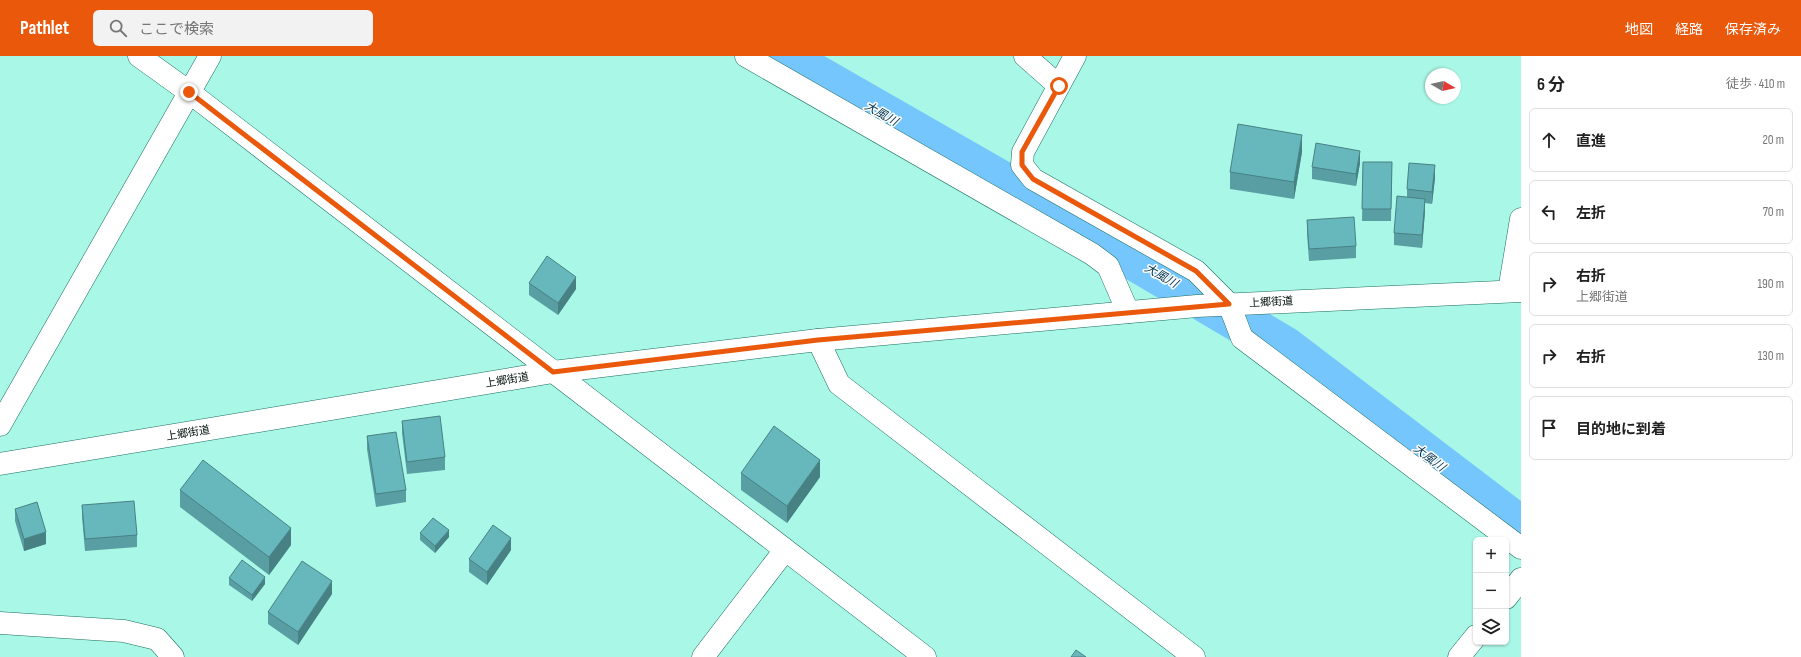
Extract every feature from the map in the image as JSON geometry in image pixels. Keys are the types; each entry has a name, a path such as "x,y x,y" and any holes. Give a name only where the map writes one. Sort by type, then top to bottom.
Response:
{"street":[{"path":"139,56 189,92 925,657"},
{"path":"0,425 210,56"},
{"path":"746,56 1092,254 1108,266 1128,312"},
{"path":"1025,56 1059,86"},
{"path":"1075,56 1022,152 1022,165 1033,179 1196,271 1229,304 1242,338 1521,548"},
{"path":"1515,291 1521,219"},
{"name":"上郷街道","path":"0,464 553,372 818,340 1229,304 1515,291"},
{"path":"818,340 839,384 1194,657"},
{"path":"702,657 785,550"},
{"path":"1509,594 1521,579"},
{"path":"0,623 124,631 157,639 173,657"},
{"path":"1459,657 1473,640"}],"building":[{"path":"1238,124 1302,135 1294,182 1230,172"},
{"path":"1316,143 1360,151 1356,174 1312,167"},
{"path":"1363,162 1392,162 1391,209 1362,209"},
{"path":"1409,163 1435,165 1432,192 1407,189"},
{"path":"1397,196 1425,199 1422,235 1394,233"},
{"path":"1354,217 1356,246 1309,249 1307,220"},
{"path":"547,256 576,277 558,303 529,283"},
{"path":"440,416 445,457 407,462 402,421"},
{"path":"774,426 820,460 787,506 741,473"},
{"path":"396,432 406,490 376,494 367,436"},
{"path":"203,460 291,528 269,557 180,490"},
{"path":"134,501 137,535 85,539 82,505"},
{"path":"37,502 46,532 24,539 15,509"},
{"path":"433,518 449,530 435,546 420,533"},
{"path":"493,525 511,538 487,572 469,559"},
{"path":"242,560 265,577 252,595 229,578"},
{"path":"302,561 332,581 298,632 268,612"},
{"path":"1076,650 1086,657 1071,657"}],"waterway":[{"name":"大風川","path":"781,56 1116,248 1285,348 1521,528"}],"route":[{"path":"189,92 553,372 818,340 1229,304 1196,271 1033,179 1022,165 1022,152 1059,86"}]}
